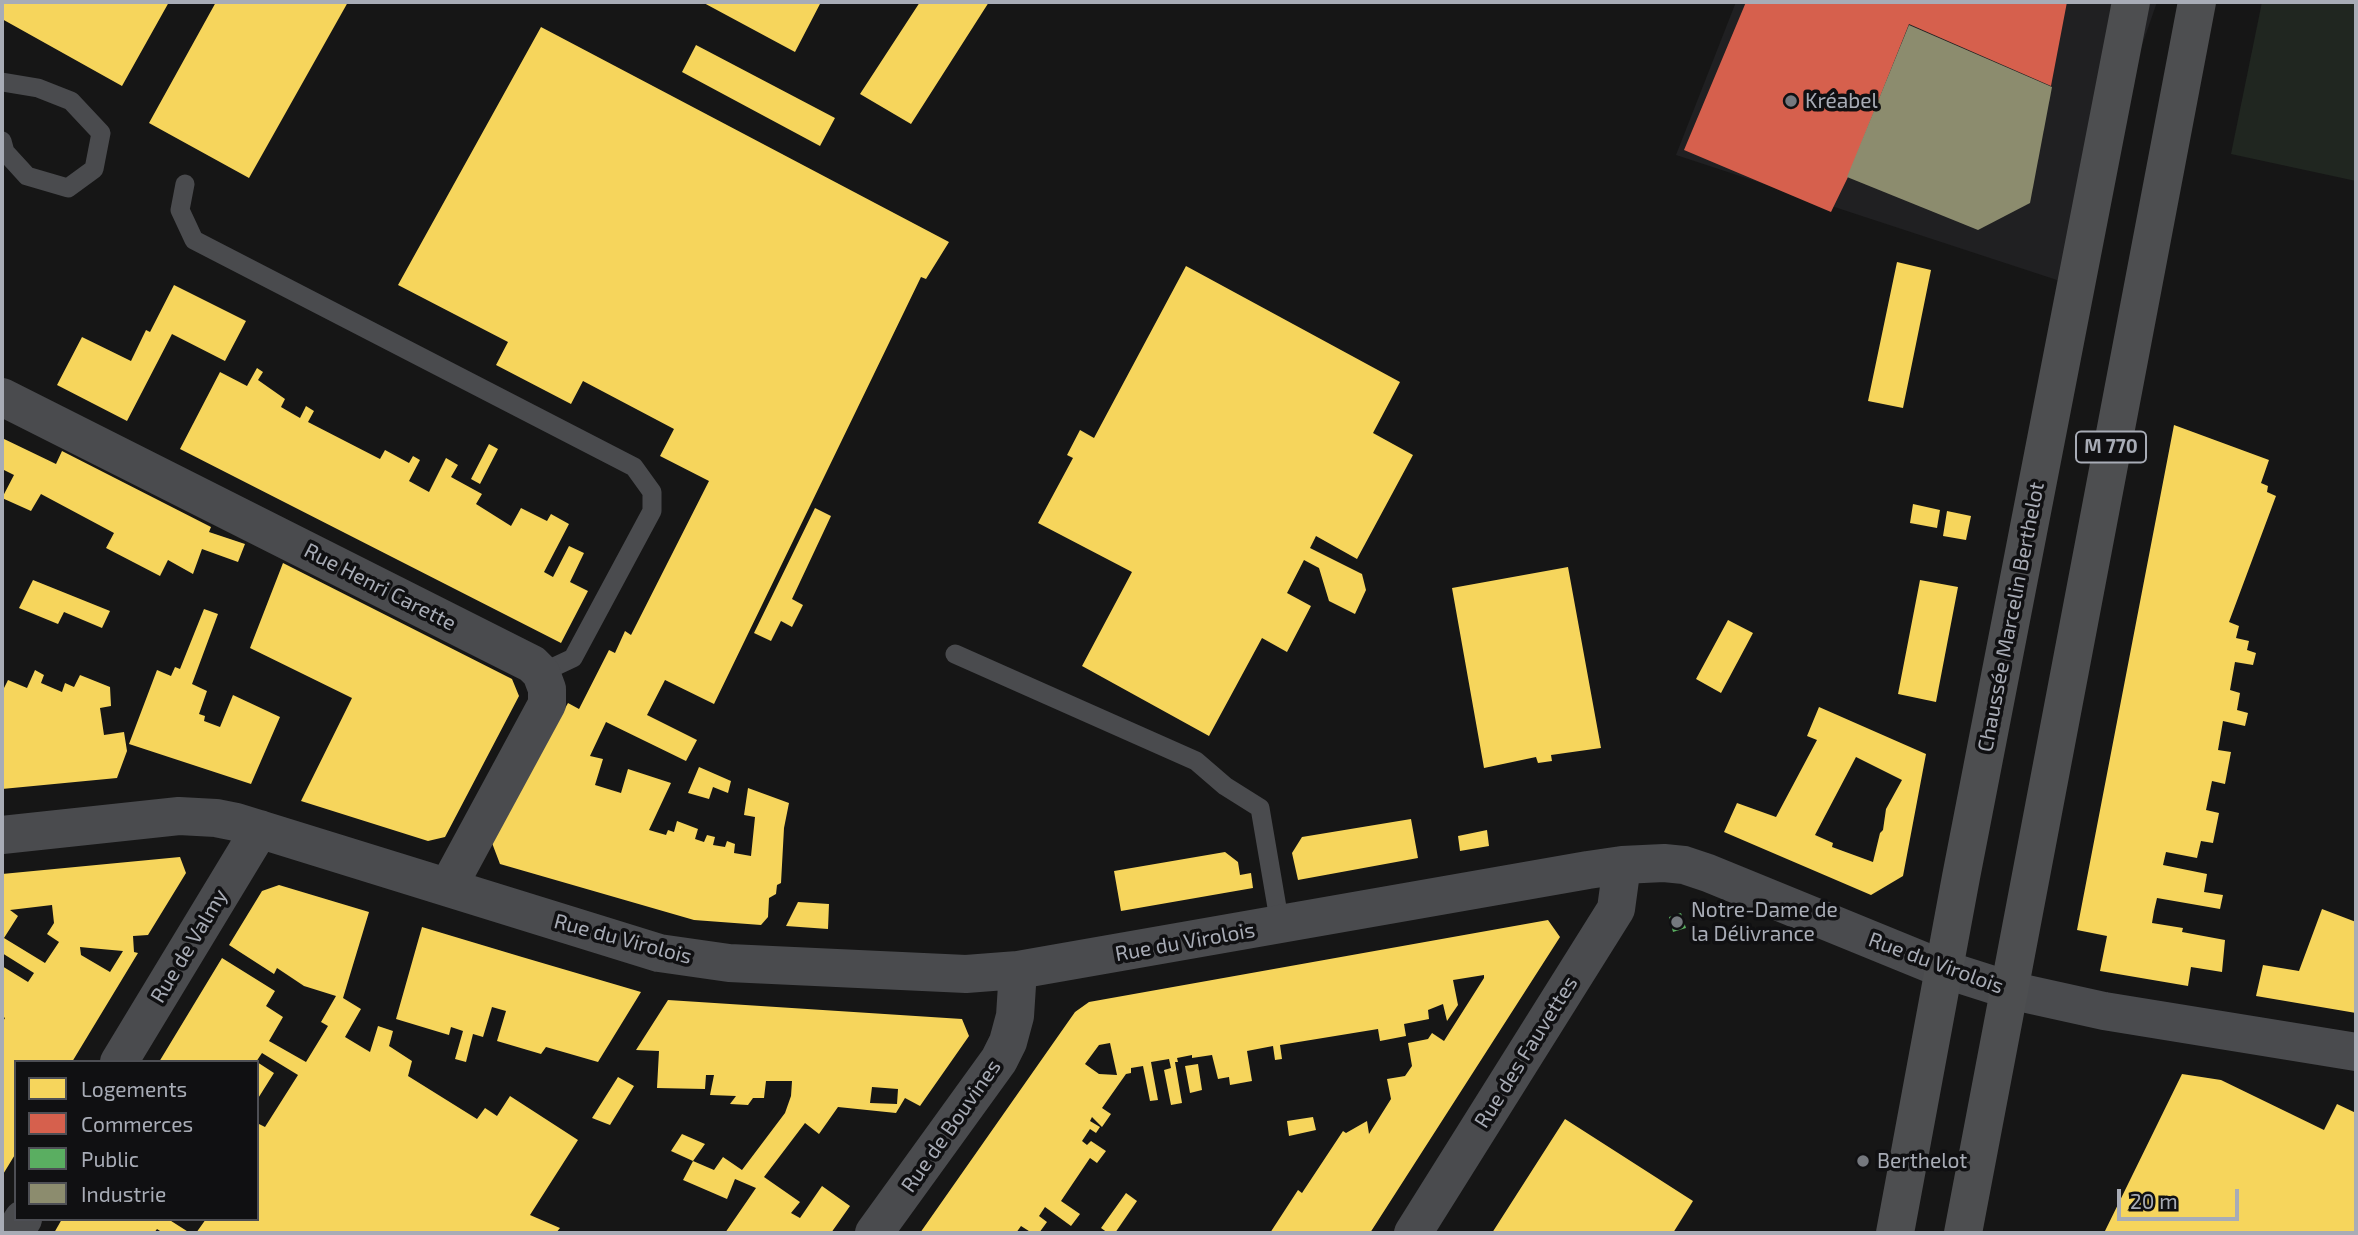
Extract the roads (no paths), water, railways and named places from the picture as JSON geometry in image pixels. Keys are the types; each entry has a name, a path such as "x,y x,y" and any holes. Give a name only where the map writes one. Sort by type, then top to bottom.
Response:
{"main road":[{"name":"Chaussée Marcelin Berthelot","path":"1895,1233 1943,970 2131,2"},
{"name":"M 770","path":"1963,1233 2194,8"}],"street":[{"name":"Rue Henri Carette","path":"2,397 519,657 541,673"},
{"path":"448,887 547,704 547,689 541,673"},
{"name":"Rue du Virolois","path":"2,835 179,816 216,818 260,829 633,946 691,959 966,974 1018,970 1622,865 1674,864 1708,873 1943,970 2009,990 2104,1011 2356,1052"},
{"name":"Rue de Valmy","path":"120,1060 260,829"},
{"name":"Rue des Fauvettes","path":"1413,1233 1616,909 1622,865"},
{"name":"Rue de Bouvines","path":"874,1233 999,1060 1008,1042 1015,1016 1018,970"}],"lane":[{"path":"2,82 37,88 72,101 101,133 94,169 68,188 27,176 5,152 2,141"},
{"path":"185,184 180,210 194,240 634,467 652,492 652,511 573,658 541,673"},
{"path":"956,654 1196,761 1225,786 1260,808 1280,925"}],"place":[{"name":"Kréabel","path":"1791,101"},
{"name":"Notre-Dame de la Délivrance","path":"1677,922"},
{"name":"Berthelot","path":"1863,1161"}]}
